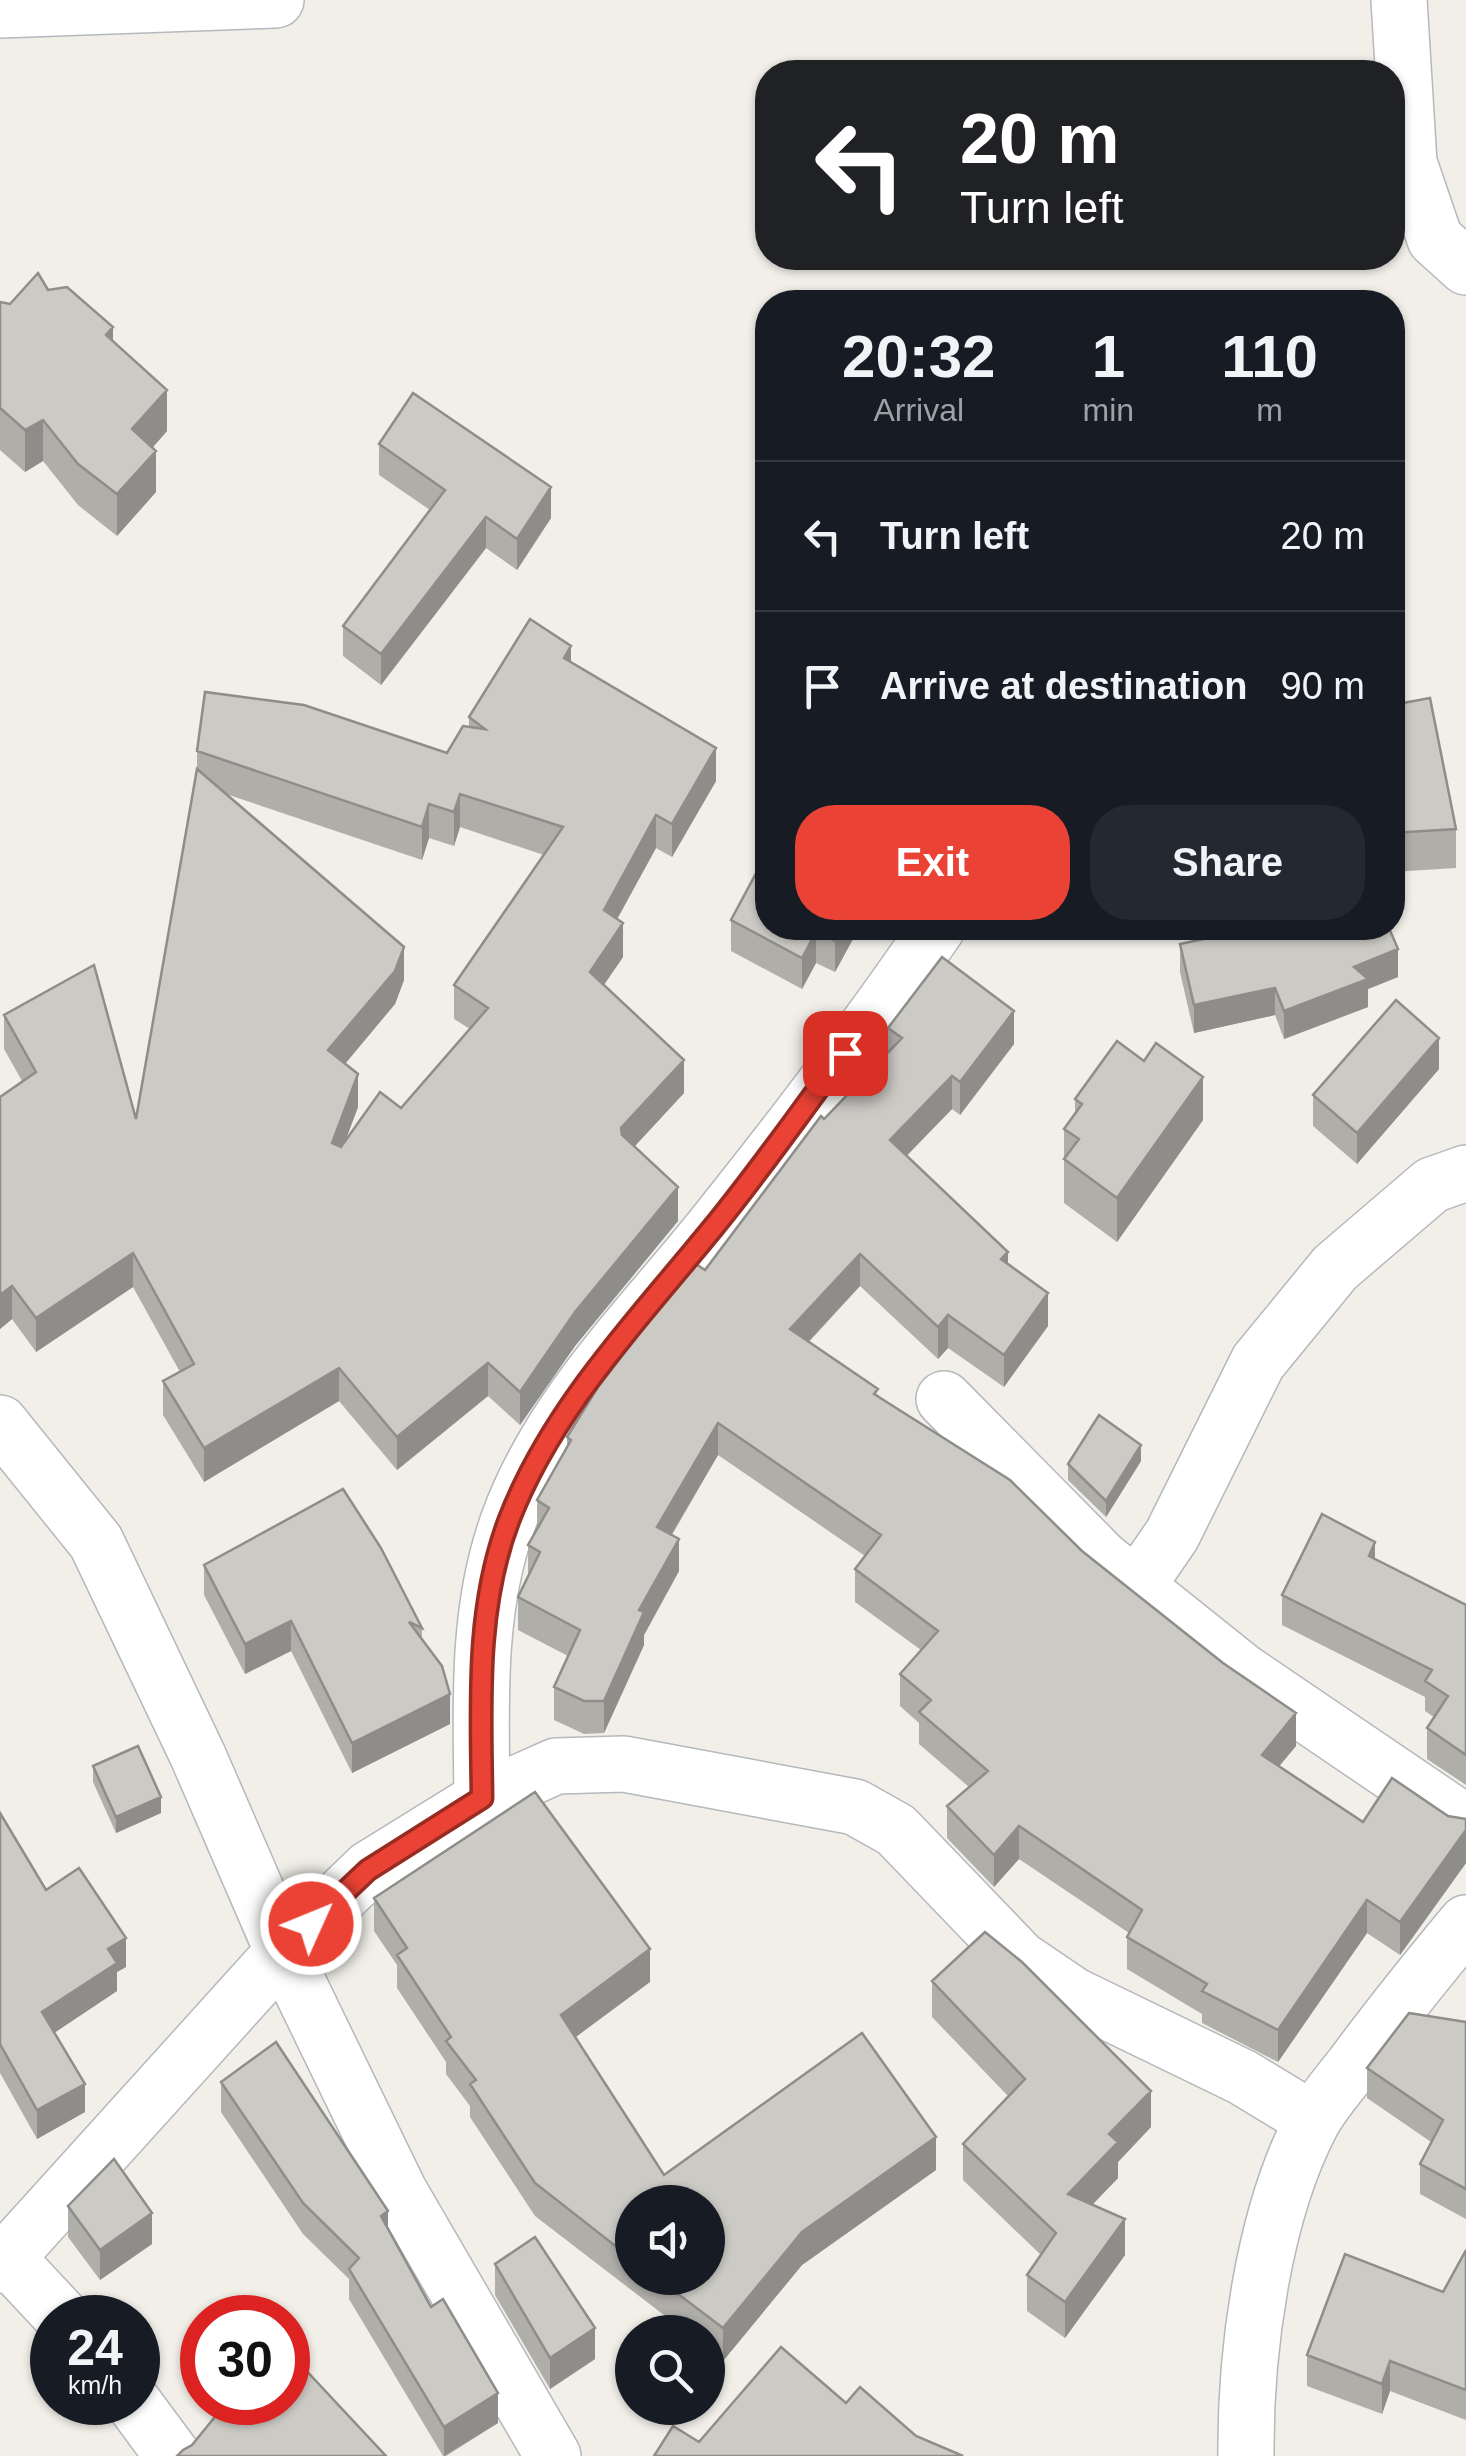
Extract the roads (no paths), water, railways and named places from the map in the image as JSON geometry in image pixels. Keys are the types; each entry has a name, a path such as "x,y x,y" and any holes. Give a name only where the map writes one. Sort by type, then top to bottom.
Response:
{"street":[{"path":"0,10 276,0"},
{"path":"1399,0 1402,60"},
{"path":"1405,109 1408,163 1435,239 1466,266"},
{"path":"482,1798 481,1642 508,1523 536,1461 602,1361 716,1225 928,940"},
{"path":"1137,1586 1172,1535 1258,1362 1335,1268 1432,1184 1466,1173"},
{"path":"944,1399 1102,1559 1242,1671 1466,1823"},
{"path":"0,1423 96,1542 198,1756 283,1952 399,2191 553,2456"},
{"path":"38,2295 3,2261 283,1952 368,1870 482,1798 556,1766 624,1764 856,1807 896,1830 1020,1960 1073,1996 1242,2077 1313,2120"},
{"path":"1246,2456 1245,2400 1266,2264 1284,2187 1313,2120 1394,2009 1466,1922"},
{"path":"1394,2009 1448,2020"},
{"path":"150,2425 173,2456"}]}
